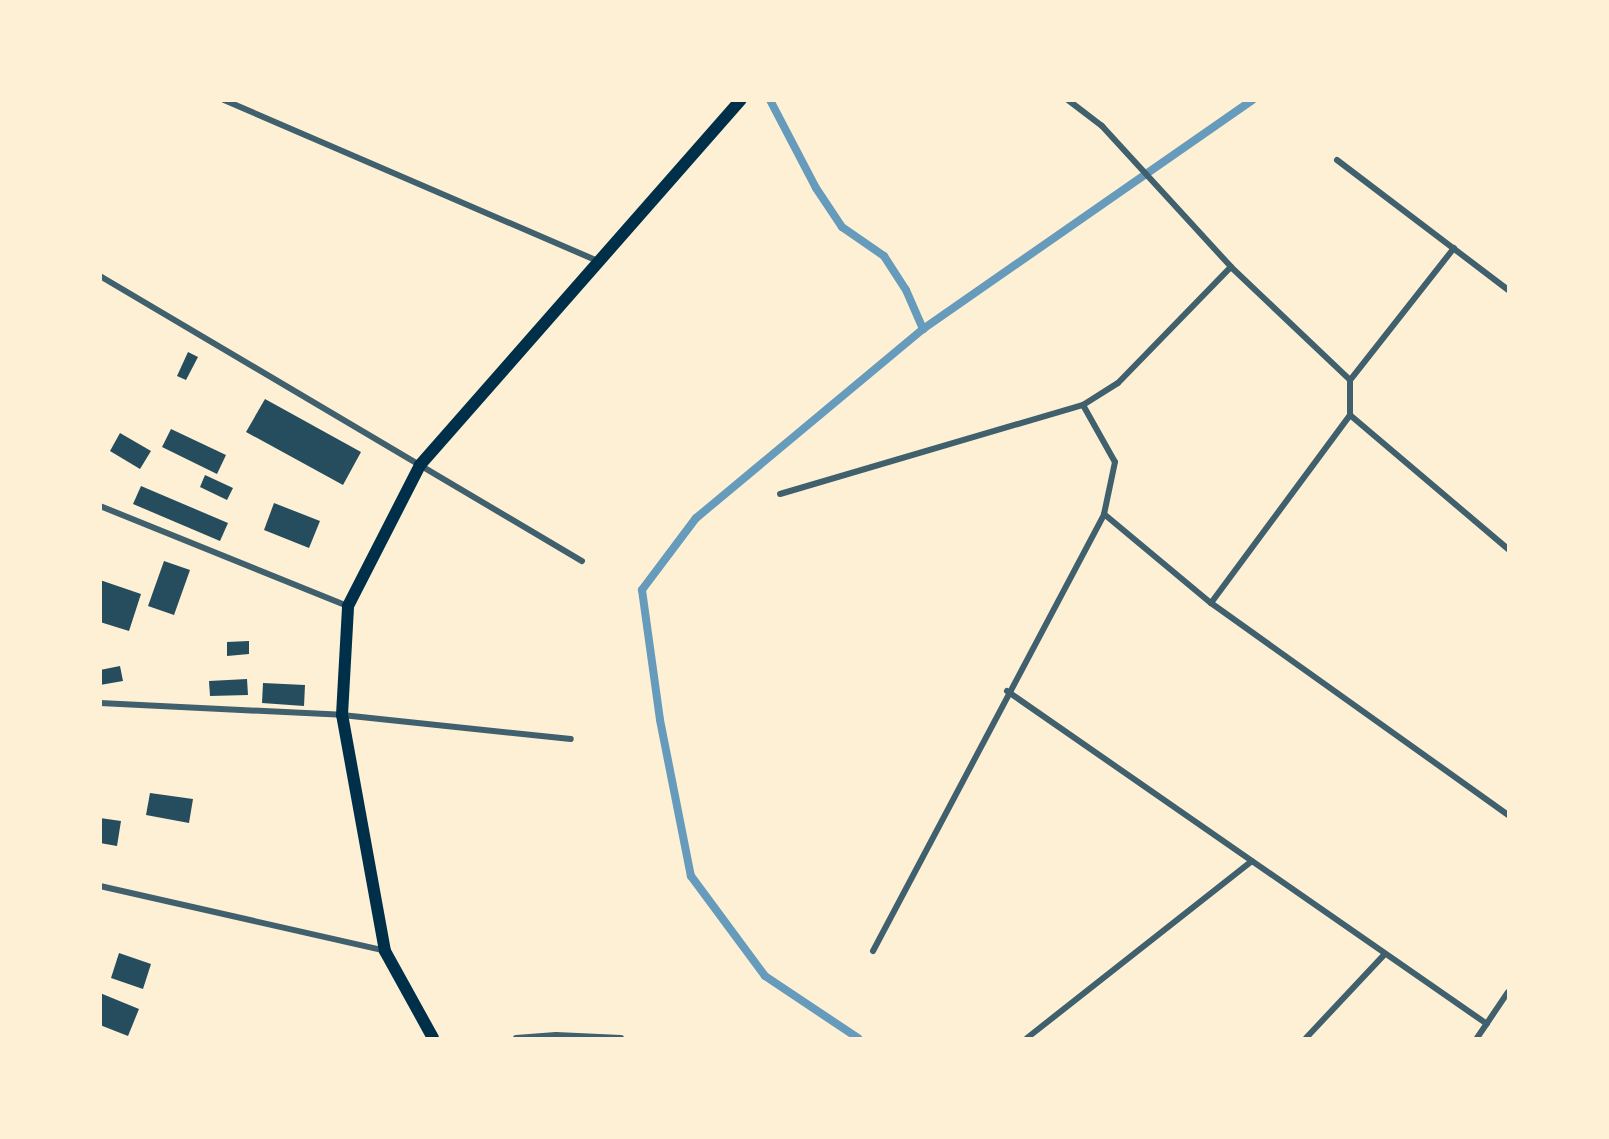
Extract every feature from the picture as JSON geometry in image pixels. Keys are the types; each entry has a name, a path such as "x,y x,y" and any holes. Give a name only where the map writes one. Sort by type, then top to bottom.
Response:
{"main road":[{"path":"433,1038 385,951 342,715 348,606 420,465 741,100"}],"street":[{"path":"224,100 599,262"},
{"path":"1068,100 1110,134 1231,267 1350,380"},
{"path":"1337,160 1509,290"},
{"path":"1211,603 1350,415 1350,380 1454,248"},
{"path":"780,494 1083,405 1118,383 1231,267"},
{"path":"100,276 582,561"},
{"path":"873,951 1007,692 1104,514 1115,462 1083,405"},
{"path":"1350,415 1509,549"},
{"path":"100,506 348,606"},
{"path":"1104,514 1211,603 1509,815"},
{"path":"1007,692 1487,1024"},
{"path":"100,703 342,715 571,739"},
{"path":"1027,1038 1252,861"},
{"path":"100,886 385,951"},
{"path":"1306,1038 1385,954"},
{"path":"1477,1038 1509,992"},
{"path":"516,1038 621,1038"}],"building":[{"path":"188,352 198,357 186,380 177,376"},
{"path":"265,399 361,452 343,485 246,432"},
{"path":"171,429 226,455 217,474 162,447"},
{"path":"120,433 151,451 140,469 110,451"},
{"path":"205,475 233,488 227,500 200,487"},
{"path":"141,486 228,523 220,541 133,504"},
{"path":"274,503 320,521 309,548 264,530"},
{"path":"164,561 190,570 174,615 148,606"},
{"path":"100,580 141,594 129,631 100,622"},
{"path":"249,641 249,654 227,656 227,642"},
{"path":"120,666 123,681 100,685 100,670"},
{"path":"247,679 248,695 210,696 209,681"},
{"path":"263,683 305,685 304,706 262,703"},
{"path":"150,793 193,799 189,823 146,815"},
{"path":"100,818 121,821 117,846 100,843"},
{"path":"119,953 151,964 143,989 111,978"},
{"path":"100,993 139,1009 128,1036 100,1025"}],"waterway":[{"path":"770,100 816,188 842,227 884,256 906,290 923,329 696,518 642,590 660,720 691,876 765,976 858,1038"},
{"path":"923,329 1252,100"}]}
